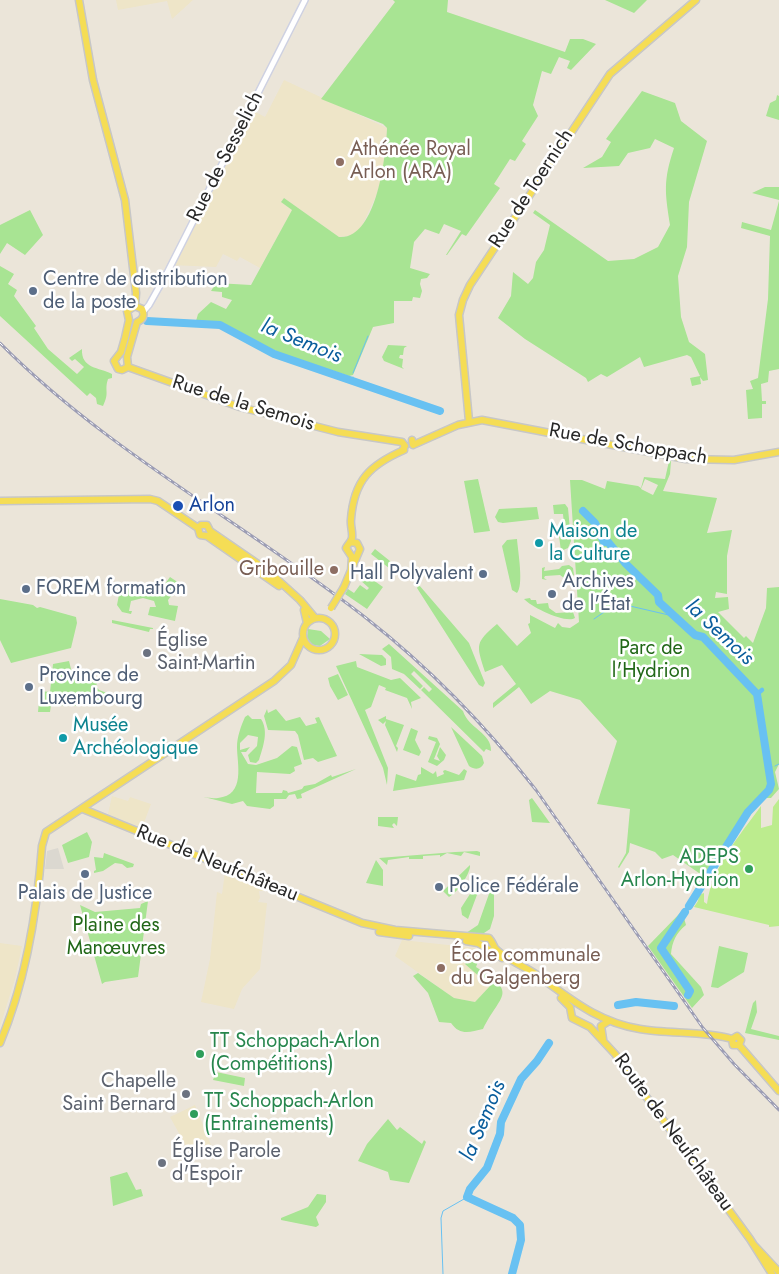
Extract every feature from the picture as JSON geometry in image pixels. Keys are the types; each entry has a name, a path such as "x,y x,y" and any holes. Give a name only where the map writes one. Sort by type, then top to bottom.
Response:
{"main road":[{"path":"78,0 93,80 125,200 136,293 135,306"},
{"name":"Rue de Toernich","path":"469,421 460,315 463,300 470,285 610,74 696,0"},
{"path":"135,306 143,312 143,317 137,322 127,357 128,366 120,370 114,366 114,359 119,355 129,320 127,311 135,306"},
{"path":"129,320 137,322"},
{"path":"119,355 127,357"},
{"name":"Rue de la Semois","path":"128,366 217,401 360,436 402,442 406,446 402,450"},
{"name":"Rue de Schoppach","path":"469,421 487,420 671,457 715,460 762,456 779,452"},
{"name":"Rue de la Semois","path":"360,436 413,444 469,421"},
{"name":"Rue de la Semois","path":"370,438 402,440 413,444"},
{"path":"353,542 353,498 365,475 375,465 413,444"},
{"path":"0,501 154,499 198,530 201,536 207,536 294,597 307,614 303,638 295,658"},
{"path":"198,530 201,525 207,525 212,532 268,571 318,618 330,623"},
{"path":"307,623 318,618 331,608 344,587 360,547 353,542"},
{"path":"351,572 350,555 346,548 353,542"},
{"path":"350,555 358,553"},
{"path":"0,1042 18,998 23,976 42,846 46,832 274,681 287,670 303,650 323,649 331,644 335,635 330,623 331,608"},
{"path":"303,638 313,648"},
{"name":"Rue de Neufchâteau","path":"83,809 382,932 467,941 484,947 534,978 565,1001 571,1010 572,1018 578,1020"},
{"name":"Rue de Neufchâteau","path":"350,919 381,928 484,938"},
{"path":"492,942 490,947 484,947 484,938 490,938 497,950 535,974 580,1007 609,1021 641,1029 732,1039 736,1036 741,1038 739,1045 779,1091"},
{"path":"571,1010 580,1007"},
{"name":"Route de Neufchâteau","path":"580,1007 590,1027"},
{"path":"578,1020 585,1016 597,1015"},
{"name":"Route de Neufchâteau","path":"578,1020 590,1027 604,1040 752,1242 772,1274"},
{"path":"604,1040 600,1028 602,1024 609,1021"},
{"name":"Route de Neufchâteau","path":"752,1242 779,1272"}],"street":[{"name":"Rue de Sesselich","path":"143,312 149,305 171,265 305,0"}],"shaded area":[{"path":"116,0 193,0 172,19 167,1 118,10"},
{"path":"284,80 387,128 384,169 376,196 361,228 353,235 339,237 284,198 281,202 292,210 260,268 240,257 237,261 223,254 216,267 171,265 250,109 265,117"},
{"path":"112,796 128,801 130,797 151,804 142,828 108,814"},
{"path":"58,848 64,869 45,869 47,851"},
{"path":"225,872 266,888 264,891 259,891 260,898 258,902 267,903 260,969 242,989 234,1009 201,1002 210,959 217,892 222,894"},
{"name":"École communale du Galgenberg","path":"402,940 476,948 465,964 490,986 475,1002 454,998 395,956"},
{"path":"0,943 22,946 15,979 0,1026"},
{"path":"195,1105 211,1145 191,1155 170,1117"}],"green space":[{"path":"393,0 448,0 447,12 565,52 570,39 583,39 596,44 571,70 567,68 570,61 559,57 551,74 542,71 533,105 538,116 522,141 526,144 515,161 510,159 494,184 500,188 466,236 462,234 447,255 461,231 444,224 439,234 425,229 414,242 410,268 430,274 427,278 421,279 422,291 420,298 413,297 412,301 394,301 394,323 373,327 353,375 349,376 280,353 223,325 196,321 198,314 211,302 226,309 232,300 222,297 222,292 211,291 216,283 251,285 292,210 281,202 284,198 339,237 352,234 362,225 371,211 381,175 387,128 383,124 321,99 395,2"},
{"path":"605,0 647,0 634,13"},
{"path":"642,91 675,103 681,121 707,141 689,202 687,247 678,276 681,317 689,342 705,354 708,380 703,381 700,377 701,384 692,386 690,378 700,376 691,357 687,355 644,367 640,357 607,377 601,374 588,382 586,378 525,339 498,318 511,296 513,272 528,284 533,278 536,262 544,250 550,225 533,213 535,210 608,261 634,259 658,247 670,225 666,187 668,169 674,148 655,139 650,148 628,153 619,166 583,168 602,157 611,142 606,139"},
{"path":"777,95 779,96 779,120 766,116 770,103 776,100"},
{"path":"765,187 779,187 779,200 752,193"},
{"path":"779,201 779,369 769,371 768,382 761,384 762,401 766,401 766,404 762,404 762,418 748,419 746,390 753,389 750,381 758,378 768,299 770,236 741,228 742,222 771,230"},
{"path":"30,210 43,235 25,255 7,243 0,254 0,225"},
{"path":"0,266 14,274 8,284 17,290 14,296 36,326 34,328 48,349 77,374 84,367 75,359 72,361 69,358 82,349 82,356 88,364 112,374 112,378 108,379 103,406 97,404 96,398 90,393 87,396 0,316"},
{"path":"388,345 407,346 404,348 403,355 400,355 399,358 403,359 402,367 404,369 384,361 382,357"},
{"name":"Parc de l'Hydrion","path":"669,461 671,461 670,474 663,491 717,498 707,533 732,530 727,556 727,594 716,592 715,598 728,597 729,609 718,612 744,638 746,636 753,643 766,608 767,588 779,587 779,764 775,772 779,789 771,798 763,798 753,809 709,880 673,855 662,859 655,852 630,843 629,852 618,867 626,853 630,809 597,804 617,741 580,700 550,691 531,704 519,687 493,708 493,703 516,684 502,665 485,672 479,650 481,640 497,624 517,646 531,633 528,624 530,623 530,615 555,628 558,623 562,627 570,628 579,622 570,480 582,480 605,489 607,481 641,488 644,477 665,479","holes":["645,479 658,485 653,495 641,489"]},
{"path":"478,479 490,531 474,533 464,481"},
{"path":"565,504 568,508 571,541 568,548 561,551 559,536 565,535 563,514 554,514 553,505"},
{"path":"537,507 539,519 503,523 498,522 495,517 499,509"},
{"path":"517,539 520,583 517,593 512,590 502,546 507,540"},
{"path":"375,549 390,561 400,573 398,575 371,554"},
{"path":"569,565 573,568 574,575 571,577 564,578 560,575 545,576 544,578 547,580 542,579 542,568 545,567 544,571 559,569 562,566"},
{"path":"359,570 383,587 367,609 345,594 348,589 354,593 360,585 367,590 369,588 360,580"},
{"path":"170,577 185,587 177,589 168,600 169,605 178,606 175,621 148,615 150,607 156,607 154,601 143,598 131,601 129,611 132,611 131,614 122,612 117,605 121,584 124,582 159,589 162,588"},
{"path":"419,585 469,643 485,683 483,687 479,685 417,588"},
{"path":"530,598 531,600 536,600 537,604 548,603 549,608 556,613 573,612 575,618 564,619 549,614 524,599"},
{"path":"0,599 33,605 37,608 40,607 76,617 77,623 71,648 11,663 0,640"},
{"path":"112,620 153,629 150,629 149,632 112,623"},
{"path":"308,629 321,631 330,639 320,646 313,645 307,638"},
{"path":"389,644 463,711 470,722 488,740 491,751 486,749 484,752 421,690 424,687 429,692 432,689 414,671 411,674 423,686 420,689 404,674 392,669 391,657 382,649"},
{"path":"359,654 382,655 386,659 386,665 381,666"},
{"path":"69,661 73,677 98,681 96,686 99,690 107,693 101,703 92,697 91,699 79,700 77,706 51,705 50,712 38,712 40,691 50,692 53,664"},
{"path":"356,661 357,667 391,680 400,678 421,698 411,702 412,709 407,698 385,690 386,688 379,685 371,707 365,710 388,768 387,785 383,768 336,666"},
{"path":"338,674 348,695 338,700 328,678"},
{"path":"267,709 268,713 276,709 286,721 300,717 306,726 317,723 315,718 319,717 337,756 318,762 313,758 304,760 298,735 295,731 268,730 264,716"},
{"path":"248,715 252,719 261,719 265,734 261,755 256,763 250,762 248,755 257,746 258,737 248,735 240,743 240,750 250,747 246,752 241,752 248,764 256,765 277,758 292,746 297,747 302,764 294,767 295,771 290,774 257,772 256,793 282,793 283,790 288,793 302,789 304,786 315,784 331,775 332,777 356,769 301,794 302,798 297,799 295,794 289,795 286,799 274,799 274,806 270,809 247,806 243,801 232,804 204,797 216,798 227,796 233,791 238,778 238,739 245,717"},
{"path":"386,716 386,719 404,725 396,746 398,748 397,752 385,725 386,721 383,724 378,720"},
{"path":"451,727 482,756 484,763 480,768 476,769 469,766"},
{"path":"411,728 418,731 415,740 421,752 419,756 403,750"},
{"path":"429,736 437,738 440,744 434,759 440,761 437,756 440,747 446,755 444,760 437,766 428,762 436,742 428,739"},
{"path":"421,767 433,774 436,771 437,777 444,774 443,771 445,770 459,775 464,769 467,771 464,780 393,791 396,774 416,781 418,775 421,774"},
{"path":"532,798 550,823 532,822 529,800"},
{"name":"ADEPS Arlon-Hydrion","path":"779,799 779,926 769,927 769,925 694,907 699,895 704,893 704,902 707,904 710,890 721,864 761,806 761,828 772,825 773,807"},
{"path":"378,817 398,817 397,826 394,823 392,825 394,828 378,826"},
{"path":"87,832 92,842 89,857 68,863 62,845"},
{"path":"477,851 480,852 480,856 464,852 461,856 447,853 440,857 440,855 423,856 423,859 409,859 409,857 388,860 387,865 379,858 455,852"},
{"path":"104,853 134,864 133,867 127,868 122,864 115,863 103,871 94,873 96,870 94,857 103,858"},
{"path":"376,860 383,870 383,886 366,883"},
{"path":"470,865 470,869 463,882 449,897 443,891"},
{"path":"477,883 481,884 468,919 462,915 461,908"},
{"path":"490,891 494,892 494,916 490,929 484,933 466,933 478,925"},
{"name":"Plaine des Manœuvres","path":"148,901 138,977 102,984 80,905 95,912 140,908 141,904"},
{"path":"682,911 686,925 675,938 671,954 701,987 704,995 692,1008 648,946"},
{"path":"719,946 748,953 744,972 718,988 711,987"},
{"path":"473,953 479,959 476,967 498,983 502,989 502,995 483,1029 466,1032 458,1030 451,1023 439,1022 428,993 413,976 418,973 454,998 475,1002 490,986 465,964"},
{"path":"756,1000 757,1012 751,1029 779,1036 779,1040 745,1033 753,1003"},
{"path":"216,1072 245,1078 244,1086 213,1080"},
{"path":"388,1119 397,1130 400,1127 422,1144 424,1140 426,1142 409,1183 390,1180 388,1172 358,1161 367,1144"},
{"path":"127,1172 136,1190 141,1189 143,1196 113,1206 110,1177"},
{"path":"317,1194 326,1195 326,1202 316,1217 319,1225 316,1227 281,1220 281,1218 308,1207"}],"waterway":[{"name":"la Semois","path":"147,321 220,325 274,354 440,411"},
{"path":"353,373 368,336"},
{"name":"la Semois","path":"583,511 595,523 604,542 608,542 626,564 658,595 659,602 695,635 703,637 757,694 771,784 769,790 748,812 689,906"},
{"path":"605,595 620,601"},
{"path":"594,619 617,603 673,616"},
{"name":"la Semois","path":"757,694 762,690"},
{"path":"775,766 779,764"},
{"name":"la Semois","path":"685,912 661,948 690,991 688,995"},
{"name":"la Semois","path":"618,1005 636,1002 674,1006"},
{"name":"la Semois","path":"512,1274 521,1240 520,1225 513,1218 467,1197 470,1189 487,1168 500,1134 501,1122 521,1079 537,1061 549,1043"},
{"path":"443,1274 441,1218 443,1211 464,1199 470,1189"}],"railway":[{"path":"0,343 86,419 366,618 435,678 517,766 536,790 703,1028 734,1064 779,1110"}],"place":[{"name":"Athénée Royal Arlon (ARA)","path":"340,162"},
{"name":"Centre de distribution de la poste","path":"33,291"},
{"name":"Arlon","path":"178,506"},
{"name":"Maison de la Culture","path":"539,543"},
{"name":"Gribouille","path":"334,570"},
{"name":"Hall Polyvalent","path":"483,574"},
{"name":"FOREM formation","path":"26,589"},
{"name":"Archives de l'État","path":"552,594"},
{"name":"Église Saint-Martin","path":"147,653"},
{"name":"Province de Luxembourg","path":"29,687"},
{"name":"Musée Archéologique","path":"63,738"},
{"name":"ADEPS Arlon-Hydrion","path":"749,869"},
{"name":"Palais de Justice","path":"85,874"},
{"name":"Police Fédérale","path":"439,887"},
{"name":"École communale du Galgenberg","path":"441,968"},
{"name":"TT Schoppach-Arlon (Compétitions)","path":"200,1054"},
{"name":"Chapelle Saint Bernard","path":"186,1094"},
{"name":"TT Schoppach-Arlon (Entrainements)","path":"194,1114"},
{"name":"Église Parole d'Espoir","path":"162,1163"}]}
